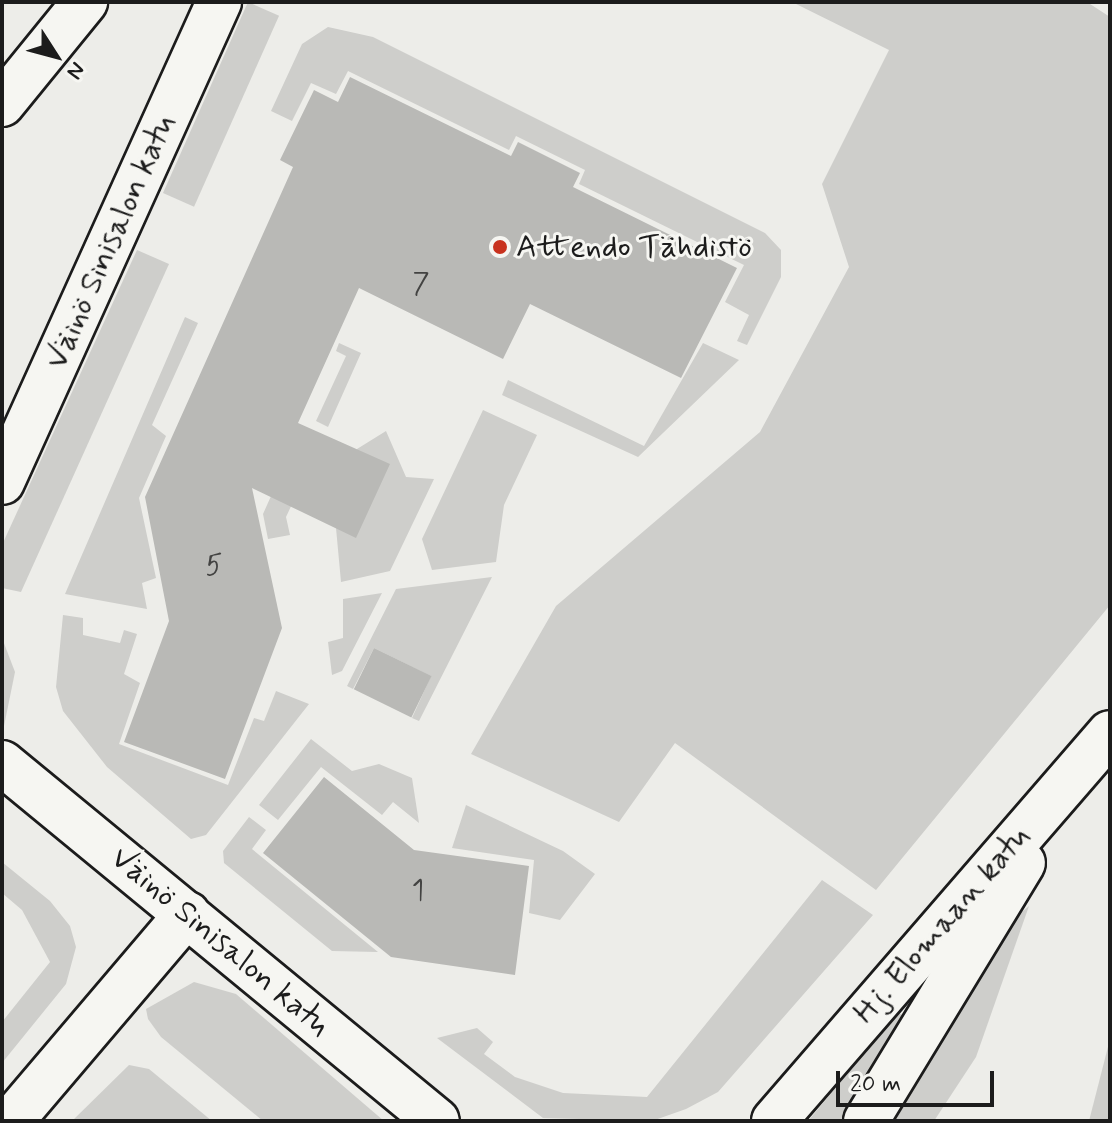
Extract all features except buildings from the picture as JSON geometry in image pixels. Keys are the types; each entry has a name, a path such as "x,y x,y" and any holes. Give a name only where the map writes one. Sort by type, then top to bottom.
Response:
{"street":[{"path":"2,104 85,2"},
{"name":"Väinö Sinisalon katu","path":"2,482 219,2"},
{"name":"Hj. Elomaan katu","path":"774,1121 1110,733"},
{"name":"Väinö Sinisalon katu","path":"2,763 437,1121"},
{"name":"Hj. Elomaan katu","path":"866,1121 1080,768"},
{"path":"11,1121 187,914"}],"shaded area":[{"path":"248,2 279,16 194,207 163,193"},
{"path":"792,2 1087,2 1110,17 1110,605 876,890 675,743 619,822 471,754 556,606 760,432 849,267 822,184 889,50"},
{"path":"328,27 373,37 765,233 781,250 781,277 747,345 737,341 749,315 725,302 744,265 579,184 585,170 516,136 509,150 348,71 336,94 311,83 292,121 271,111 302,44"},
{"path":"137,250 169,264 21,592 2,588 2,545"},
{"path":"185,317 198,323 152,425 166,436 139,498 156,578 142,583 147,609 65,594"},
{"path":"339,343 361,353 328,427 316,421 346,356 336,351"},
{"path":"703,343 739,360 638,457 502,395 508,380 644,446"},
{"path":"483,410 537,435 504,505 496,562 432,570 422,539"},
{"path":"386,431 406,477 434,479 390,571 341,582 336,528 357,449"},
{"path":"293,447 314,457 286,517 290,535 268,539 263,514"},
{"path":"492,577 419,721 412,718 431,676 374,648 353,689 347,686 396,589"},
{"path":"382,593 342,671 332,675 328,642 343,638 343,599"},
{"path":"63,615 83,618 83,635 120,643 124,630 137,634 124,674 140,683 119,744 228,785 254,718 264,721 276,691 309,704 206,835 191,839 107,767 63,711 56,687"},
{"path":"2,638 15,672 4,726 2,724"},
{"path":"311,739 352,771 379,764 412,778 419,823 393,802 382,815 321,767 278,820 259,805"},
{"path":"466,805 563,851 595,874 560,920 529,913 534,860 452,848"},
{"path":"249,817 266,830 252,849 378,952 332,951 224,863 223,851"},
{"path":"2,862 50,901 70,926 76,947 66,984 2,1063 2,1022 50,962 22,910 2,893"},
{"path":"822,880 873,915 718,1092 686,1109 652,1121 543,1118 437,1038 477,1028 493,1042 484,1054 515,1077 563,1093 647,1097"},
{"path":"1029,906 976,1057 934,1121 895,1121 1012,920"},
{"path":"194,982 236,994 384,1121 263,1121 161,1037 148,1019 146,1009"},
{"path":"898,1013 905,1016 900,1029 841,1121 808,1121"},
{"path":"1110,1039 1110,1121 1089,1121"},
{"path":"129,1065 149,1069 212,1121 72,1121"}],"place":[{"name":"Attendo Tähdistö","path":"500,247"}]}
